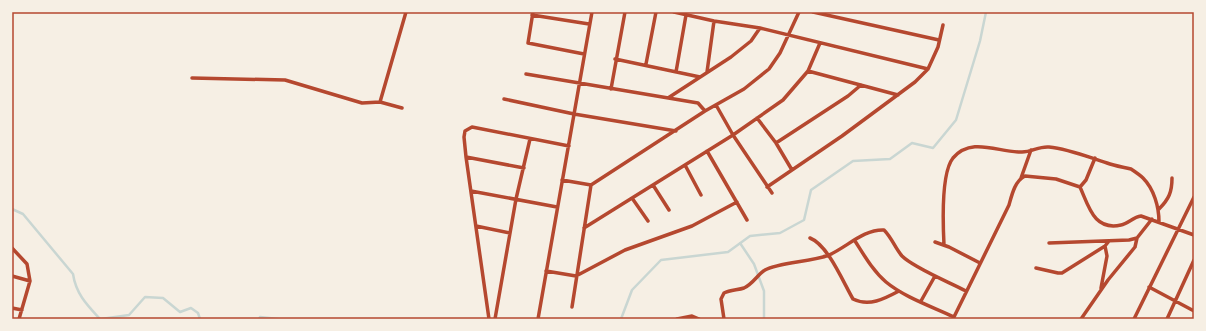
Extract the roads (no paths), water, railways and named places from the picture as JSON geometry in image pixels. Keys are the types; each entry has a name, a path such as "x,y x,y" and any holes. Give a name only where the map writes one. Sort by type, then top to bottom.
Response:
{"street":[{"path":"380,102 406,12"},
{"path":"538,319 592,12"},
{"path":"610,89 625,12"},
{"path":"646,64 656,12"},
{"path":"674,12 714,22 760,28 928,69"},
{"path":"562,180 591,185 705,111 744,89 769,69 780,54 799,12"},
{"path":"813,12 940,40"},
{"path":"584,54 528,43 532,14 589,24"},
{"path":"676,72 686,15"},
{"path":"707,72 714,22"},
{"path":"767,187 898,95 928,69 940,40 943,25"},
{"path":"668,98 744,47 760,28"},
{"path":"584,228 733,135 783,100 808,71 820,43"},
{"path":"615,59 646,64 701,77"},
{"path":"808,71 898,95"},
{"path":"526,74 698,103 705,111"},
{"path":"192,78 285,80 362,103 380,102 402,108"},
{"path":"776,143 848,96 861,85"},
{"path":"504,99 574,114 676,131"},
{"path":"716,105 733,135 772,193"},
{"path":"757,118 776,143 792,170"},
{"path":"489,319 466,157 464,137 465,131 472,127 569,146"},
{"path":"495,319 516,199 530,139"},
{"path":"944,245 945,187 948,170 953,158 972,146 987,146 1022,152 1039,147 1049,147 1132,169 1143,178 1159,209 1159,222"},
{"path":"855,241 878,274 899,291 954,318 1021,178 1031,150"},
{"path":"707,151 738,202 747,220"},
{"path":"466,157 524,168"},
{"path":"1080,187 1086,180 1095,158"},
{"path":"685,165 701,195"},
{"path":"1021,178 1025,176 1035,176 1056,179 1080,187 1097,221 1103,225 1123,225 1141,216 1194,235"},
{"path":"1159,209 1166,202 1172,191 1172,178"},
{"path":"572,307 591,185"},
{"path":"653,185 669,210"},
{"path":"471,191 557,207"},
{"path":"1134,319 1194,197"},
{"path":"632,198 648,221"},
{"path":"546,271 576,276 624,250 692,226 738,202"},
{"path":"1081,319 1101,290 1135,247 1137,238 1152,219"},
{"path":"476,226 510,233"},
{"path":"724,319 721,299 724,293 744,288 765,270 828,256 876,230 884,230 890,236 902,256 935,276 944,279 966,291"},
{"path":"810,238 816,241 828,256 853,299 868,303 882,300 899,291"},
{"path":"1049,243 1129,240 1137,238"},
{"path":"1036,268 1062,273 1105,246 1109,241"},
{"path":"935,242 980,263"},
{"path":"1101,290 1107,256 1105,246"},
{"path":"12,248 27,264 30,281 19,319"},
{"path":"1167,319 1194,260"},
{"path":"12,276 30,281"},
{"path":"922,302 935,276"},
{"path":"1149,287 1194,311"},
{"path":"12,308 22,310"},
{"path":"677,319 692,316 700,319"}],"waterway":[{"path":"621,319 632,290 661,260 728,252 750,236 780,233 804,220 811,190 853,161 890,159 912,143 933,148 956,120 980,41 986,12"},
{"path":"12,209 23,214 73,274 79,293 100,319"},
{"path":"740,243 754,264 764,291 764,319"},
{"path":"101,319 129,315 145,297 163,298 180,312 191,308 198,313 200,319"},
{"path":"259,319 260,317 278,319"}]}
